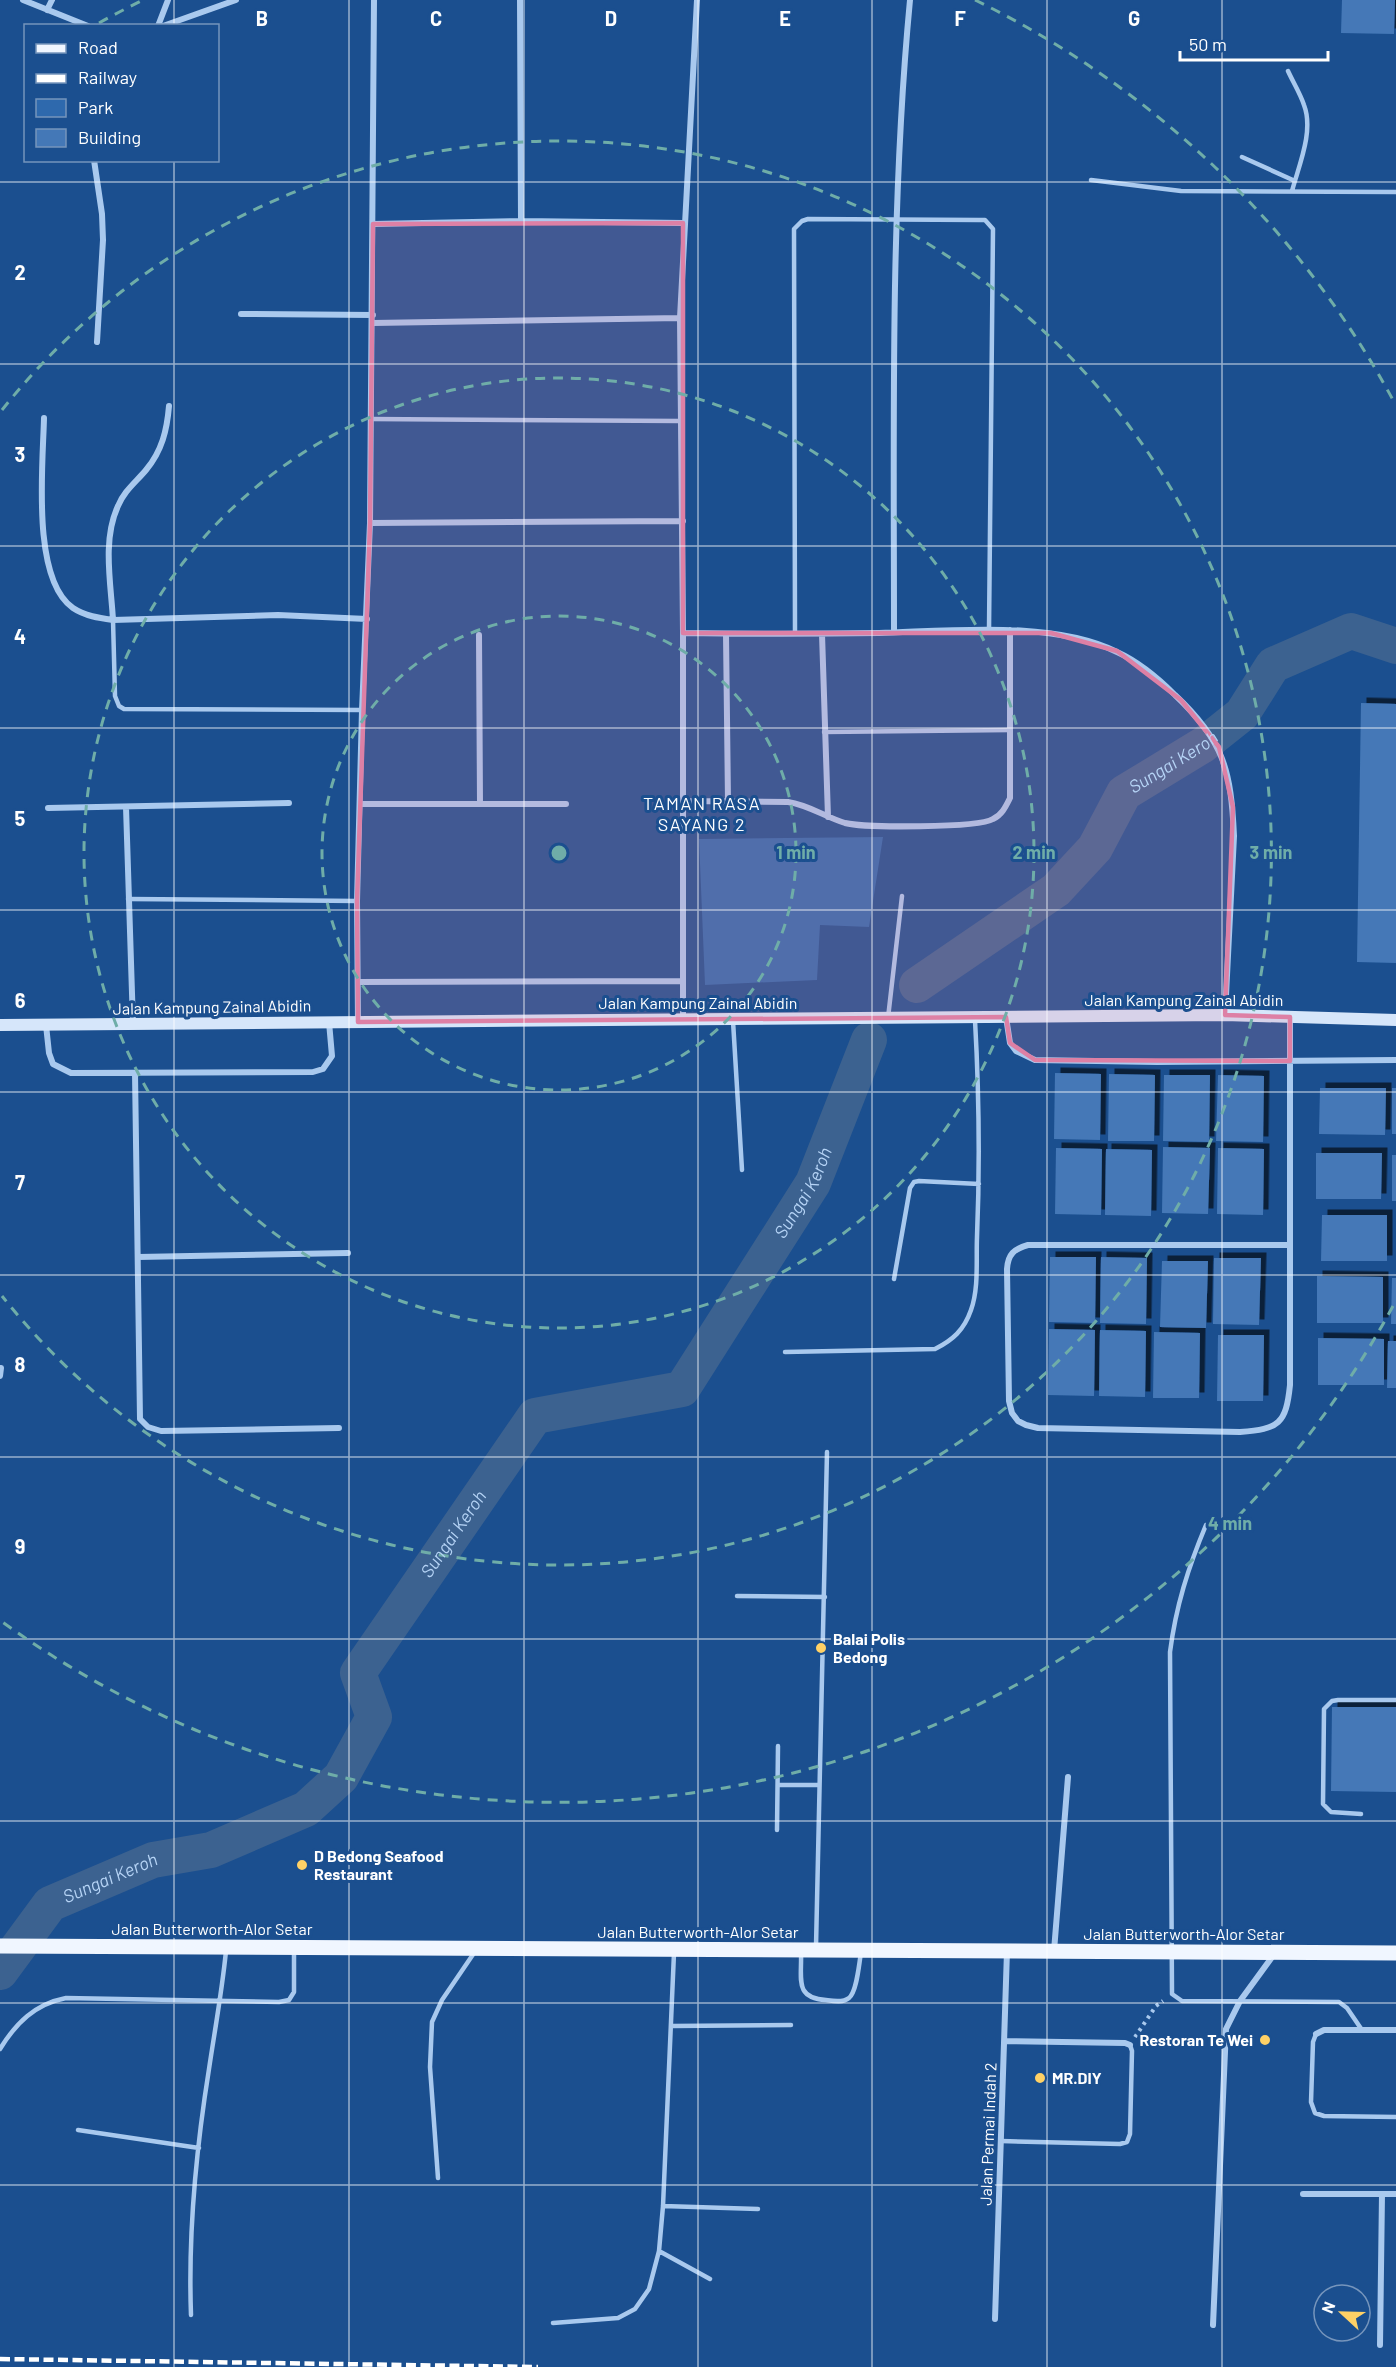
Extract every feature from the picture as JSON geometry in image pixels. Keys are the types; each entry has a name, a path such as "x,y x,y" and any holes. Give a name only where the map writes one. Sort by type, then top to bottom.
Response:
{"main road":[{"name":"Jalan Butterworth-Alor Setar","path":"0,1946 1396,1953"}],"street":[{"path":"23,0 83,24"},
{"path":"47,10 52,0"},
{"path":"159,24 168,0"},
{"path":"169,24 236,0"},
{"path":"358,1022 357,901 370,523 374,0"},
{"path":"519,0 521,221"},
{"path":"683,1019 680,318 683,224 697,0"},
{"path":"894,632 896,218 902,86 910,0"},
{"path":"94,162 102,214 103,240 97,342"},
{"path":"373,224 521,221 683,224"},
{"path":"242,314 372,315"},
{"path":"373,323 680,318"},
{"path":"113,620 109,545 113,518 124,494 156,456 166,431 169,406"},
{"path":"44,418 42,518 45,549 51,576 62,596 73,608 91,617 113,620 278,615 367,619"},
{"path":"370,523 682,520"},
{"path":"683,801 788,802 803,805 828,817 858,825 970,824 994,819 1004,809 1010,798 1010,630"},
{"path":"683,633 822,634 1010,630 1070,636 1117,651 1161,681 1206,726 1219,747 1226,766 1233,807 1234,836 1225,1015"},
{"path":"726,634 728,802"},
{"path":"822,634 828,817"},
{"path":"478,635 480,804"},
{"path":"48,808 289,803"},
{"path":"361,804 566,804"},
{"path":"126,807 133,1024"},
{"path":"358,982 683,981"},
{"name":"Jalan Kampung Zainal Abidin","path":"0,1025 1225,1015 1396,1020"},
{"path":"1006,1017 1010,1043 1016,1051 1035,1060 1396,1060"},
{"path":"1289,1245 1028,1245 1016,1248 1008,1257 1007,1269 1008,1380 1012,1413 1018,1421 1038,1428 1240,1432 1264,1429 1279,1422 1287,1410 1290,1385 1290,1017"},
{"path":"46,1025 49,1053 53,1064 59,1070 71,1073 313,1072 323,1069 332,1056 329,1022"},
{"path":"135,1073 140,1419 148,1427 161,1431 339,1428"},
{"path":"138,1257 348,1253"},
{"path":"0,1376 1,1368"},
{"path":"1054,1952 1068,1777"},
{"name":"Jalan Permai Indah 2","path":"995,2319 1007,1951"},
{"path":"1213,2325 1225,2038 1229,2020 1240,2001 1276,1952"},
{"path":"1316,2034 1324,2030 1396,2030"},
{"path":"1004,2041 1125,2043 1130,2045"},
{"path":"1303,2194 1396,2194"},
{"path":"1380,2345 1382,2194"}],"lane":[{"path":"1288,71 1305,105 1307,118 1307,132 1292,191"},
{"path":"1242,157 1295,181"},
{"path":"1091,180 1181,191 1396,192"},
{"path":"795,633 794,229 802,221 808,219 896,218 985,220 993,229 989,631"},
{"path":"371,419 680,422"},
{"path":"113,620 115,696 116,701 124,709 362,710"},
{"path":"824,732 1010,730"},
{"path":"888,1018 902,896"},
{"path":"128,899 357,901"},
{"path":"785,1352 935,1349 953,1340 965,1324 972,1307 975,1289 979,1184 975,1017"},
{"path":"732,1019 742,1170"},
{"path":"894,1280 910,1188 914,1182 979,1184"},
{"path":"827,1452 819,1785 808,1950 802,1989 807,1996 814,2000 840,2001 849,1998 854,1990 862,1950"},
{"path":"1206,1525 1190,1563 1175,1614 1170,1652 1171,1991 1174,1998 1182,2001 1340,2002 1362,2030"},
{"path":"737,1596 825,1597"},
{"path":"1361,1814 1331,1812 1323,1804 1324,1709 1332,1701 1338,1700 1396,1700"},
{"path":"777,1830 778,1746"},
{"path":"778,1785 819,1785"},
{"path":"191,2315 193,2197 208,2070 221,2001 227,1947"},
{"path":"0,2049 12,2030 32,2011 49,2001 87,1997 279,2002 289,2000 294,1992 294,1948"},
{"path":"438,2178 430,2067 432,2022 442,2000 477,1949"},
{"path":"553,2323 618,2318 635,2309 649,2289 659,2251 663,2206 675,1950"},
{"path":"672,2026 791,2025"},
{"path":"1316,2034 1313,2042 1311,2102 1315,2113 1324,2116 1396,2117"},
{"path":"1001,2141 1120,2144 1126,2142 1130,2134 1132,2051 1130,2045"},
{"path":"78,2130 199,2148"},
{"path":"663,2206 758,2209"},
{"path":"659,2251 710,2279"}],"path":[{"path":"1130,2045 1156,2006 1174,1998"}],"highlighted area":[{"path":"683,223 683,633 1051,633 1117,651 1181,700 1219,747 1233,807 1225,1015 1290,1017 1290,1061 1035,1060 1010,1043 1006,1017 358,1022 357,901 370,523 373,224"}],"green space":[{"path":"883,837 869,927 820,925 817,980 705,985 699,839"}],"building":[{"path":"1342,0 1395,0 1394,34 1341,33"},
{"path":"1361,703 1396,704 1396,963 1357,962"},
{"path":"1055,1073 1101,1074 1100,1140 1054,1139"},
{"path":"1109,1074 1155,1075 1154,1141 1108,1141"},
{"path":"1164,1075 1210,1075 1209,1142 1163,1141"},
{"path":"1218,1075 1264,1076 1263,1142 1216,1141"},
{"path":"1320,1088 1386,1088 1385,1135 1319,1134"},
{"path":"1392,1088 1396,1088 1396,1134 1392,1134"},
{"path":"1163,1147 1210,1148 1208,1214 1162,1213"},
{"path":"1056,1148 1102,1149 1101,1215 1055,1214"},
{"path":"1218,1148 1264,1149 1263,1215 1217,1214"},
{"path":"1106,1149 1152,1150 1151,1216 1105,1215"},
{"path":"1316,1153 1382,1153 1381,1199 1316,1199"},
{"path":"1392,1155 1396,1155 1396,1201 1392,1201"},
{"path":"1322,1215 1387,1215 1387,1261 1321,1261"},
{"path":"1050,1257 1096,1257 1095,1323 1049,1322"},
{"path":"1101,1257 1147,1258 1146,1324 1100,1323"},
{"path":"1214,1258 1261,1258 1259,1325 1213,1324"},
{"path":"1162,1261 1208,1261 1206,1328 1160,1327"},
{"path":"1317,1276 1383,1277 1383,1323 1317,1323"},
{"path":"1392,1278 1396,1278 1396,1324 1391,1324"},
{"path":"1049,1329 1095,1330 1094,1396 1048,1395"},
{"path":"1100,1330 1146,1331 1145,1397 1099,1396"},
{"path":"1154,1332 1200,1333 1199,1398 1153,1398"},
{"path":"1218,1335 1264,1335 1263,1401 1217,1401"},
{"path":"1318,1338 1384,1339 1384,1385 1318,1385"},
{"path":"1388,1341 1396,1341 1396,1388 1387,1388"},
{"path":"1332,1707 1396,1707 1396,1792 1331,1791"}],"waterway":[{"name":"Sungai Keroh","path":"917,985 1056,890 1095,848 1124,793 1203,745 1242,714 1273,665 1351,631 1396,646"},
{"name":"Sungai Keroh","path":"0,1972 50,1904 153,1860 211,1850 306,1809 341,1777 374,1717 358,1673 535,1416 682,1389 813,1183 869,1040"}],"railway":[{"path":"0,2359 538,2367"}],"place":[{"name":"Balai Polis Bedong","path":"821,1648"},
{"name":"D Bedong Seafood Restaurant","path":"302,1865"},
{"name":"Restoran Te Wei","path":"1265,2040"},
{"name":"MR.DIY","path":"1040,2078"}],"district":[{"name":"TAMAN RASA SAYANG 2","path":"702,814"}]}
